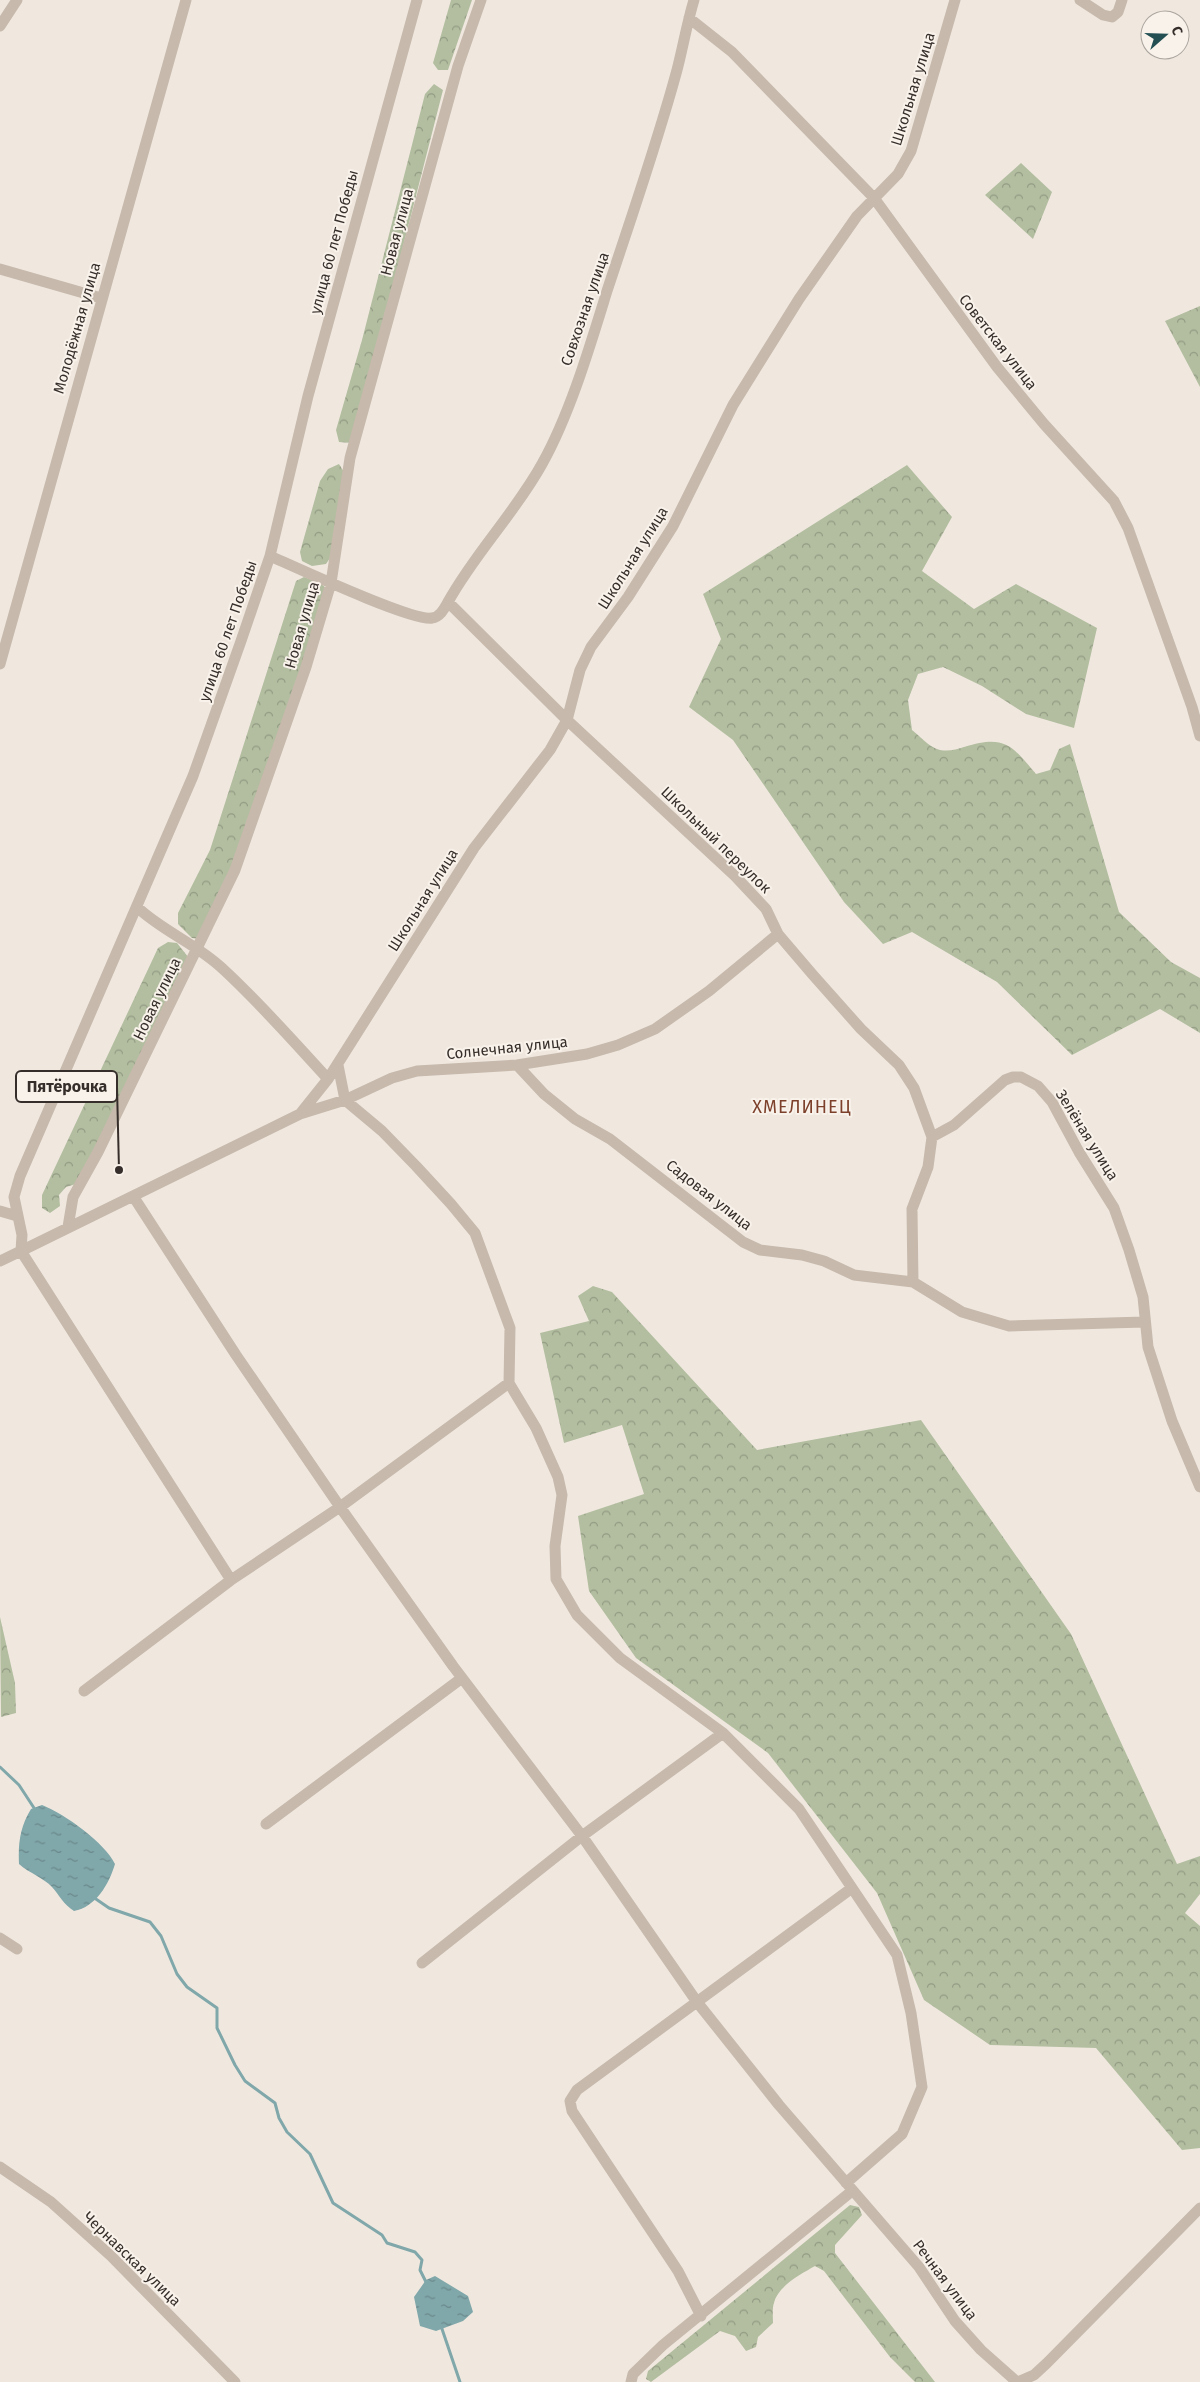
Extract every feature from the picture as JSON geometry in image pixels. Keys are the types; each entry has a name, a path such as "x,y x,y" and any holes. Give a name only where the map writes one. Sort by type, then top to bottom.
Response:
{"street":[{"path":"0,26 17,0"},
{"name":"Молодёжная улица","path":"0,664 186,0"},
{"name":"улица 60 лет Победы","path":"21,1251 22,1235 16,1216 14,1197 20,1176 193,776 270,556 308,396 416,0"},
{"name":"Новая улица","path":"68,1228 73,1197 98,1152 235,870 306,667 331,583 350,458 458,66 480,0"},
{"name":"Совхозная улица","path":"448,602 462,578 519,500 542,464 568,404 600,315 651,155 676,71 694,0"},
{"name":"Школьная улица","path":"300,1114 338,1065 474,848 550,750 567,720 580,670 591,646 628,597 673,526 733,405 799,299 857,216 898,174 911,151 955,0"},
{"path":"1080,0 1103,15 1112,17 1118,12 1122,0"},
{"name":"Советская улица","path":"689,18 732,52 874,198 997,367 1044,424 1114,501 1128,528 1192,707 1200,736"},
{"path":"0,269 101,298"},
{"path":"270,556 331,583 429,619 440,614 448,602"},
{"name":"Школьный переулок","path":"448,602 567,720 735,876 766,909 778,934 861,1029 899,1065 914,1088 932,1137 928,1167 912,1209 913,1282"},
{"path":"137,907 149,918 198,949 223,968 328,1079"},
{"name":"Солнечная улица","path":"0,1261 300,1114 345,1100 392,1078 417,1072 517,1065 587,1054 618,1045 655,1029 709,991 778,934"},
{"path":"338,1065 345,1100 382,1131 451,1204 475,1233 510,1328 509,1383 536,1428 558,1477 562,1495 555,1546 556,1579 577,1615 620,1658 723,1733 799,1809 897,1955 911,2013 922,2087 902,2134 849,2187 701,2316 657,2351 633,2374 632,2382"},
{"name":"Садовая улица","path":"517,1065 544,1094 575,1119 616,1144 743,1242 760,1250 802,1255 824,1261 854,1275 913,1282"},
{"name":"Зелёная улица","path":"932,1137 954,1125 1005,1080 1013,1077 1021,1078 1038,1086 1052,1102 1079,1152 1114,1208 1130,1250 1143,1297 1148,1347 1172,1421 1200,1487"},
{"name":"Речная улица","path":"133,1196 236,1355 340,1508 462,1678 582,1836 697,2002 778,2105 919,2266 955,2321 981,2350 1018,2382 1034,2375 1200,2208"},
{"path":"0,1211 16,1216"},
{"path":"21,1251 231,1580"},
{"path":"913,1282 962,1312 1009,1326 1144,1322"},
{"path":"84,1691 231,1580 340,1508 509,1383"},
{"path":"266,1824 462,1678"},
{"path":"422,1963 582,1836 723,1733"},
{"path":"701,2316 678,2271 572,2111 570,2101 577,2090 852,1888"},
{"path":"0,1938 17,1949"},
{"name":"Чернавская улица","path":"0,2167 51,2202 111,2256 236,2382"}],"green space":[{"path":"451,0 472,0 448,70 438,70 433,63"},
{"path":"434,84 443,90 356,431 352,443 339,442 336,430 362,340 425,94"},
{"path":"1021,163 1052,192 1033,239 985,195"},
{"path":"1200,306 1200,387 1165,321"},
{"path":"339,464 344,472 332,555 326,564 312,566 302,561 300,552 320,481 328,469"},
{"path":"907,465 952,517 922,571 974,609 1016,584 1097,628 1074,728 1026,714 982,686 943,667 918,674 908,700 912,730 934,748 940,750 954,750 978,743 998,742 1013,749 1036,774 1050,770 1059,749 1070,744 1119,912 1171,962 1200,978 1200,1033 1160,1009 1072,1055 997,982 912,932 883,944 844,902 733,740 689,707 721,639 703,594"},
{"path":"304,577 320,583 326,588 305,661 234,866 199,939 192,938 178,924 178,913 210,850 296,581"},
{"path":"168,942 177,943 189,958 79,1183 66,1187 59,1195 60,1206 50,1213 42,1208 42,1195 158,948"},
{"path":"593,1286 612,1292 757,1450 921,1420 1071,1634 1177,1864 1200,1856 1200,1894 1185,1913 1200,1926 1200,2148 1182,2150 1096,2048 990,2045 924,2000 877,1893 768,1753 636,1658 589,1591 578,1516 644,1494 622,1425 564,1443 540,1333 589,1321 578,1296"},
{"path":"0,1617 15,1683 16,1713 1,1717"},
{"path":"850,2205 859,2207 862,2215 835,2245 835,2253 935,2382 915,2382 890,2357 824,2271 815,2266 791,2281 780,2291 773,2305 773,2323 758,2337 756,2347 746,2351 735,2336 720,2331 651,2382 646,2379 648,2371"}],"water":[{"path":"42,1805 62,1815 94,1838 115,1864 105,1887 95,1900 82,1909 74,1911 64,1903 49,1884 19,1864 19,1842 24,1822 31,1809"},
{"path":"435,2276 468,2296 473,2312 463,2321 436,2331 420,2326 414,2297 426,2280"}],"waterway":[{"path":"0,1767 19,1785 36,1811"},
{"path":"93,1897 109,1908 150,1922 161,1936 177,1974 187,1987 217,2008 217,2028 235,2065 245,2081 275,2103 279,2118 287,2132 310,2154 333,2203 382,2235 387,2243 415,2252 422,2260 420,2270 427,2284"},
{"path":"441,2326 460,2382"}],"place":[{"name":"Пятёрочка","path":"119,1170"}],"district":[{"name":"ХМЕЛИНЕЦ","path":"802,1107"}]}
